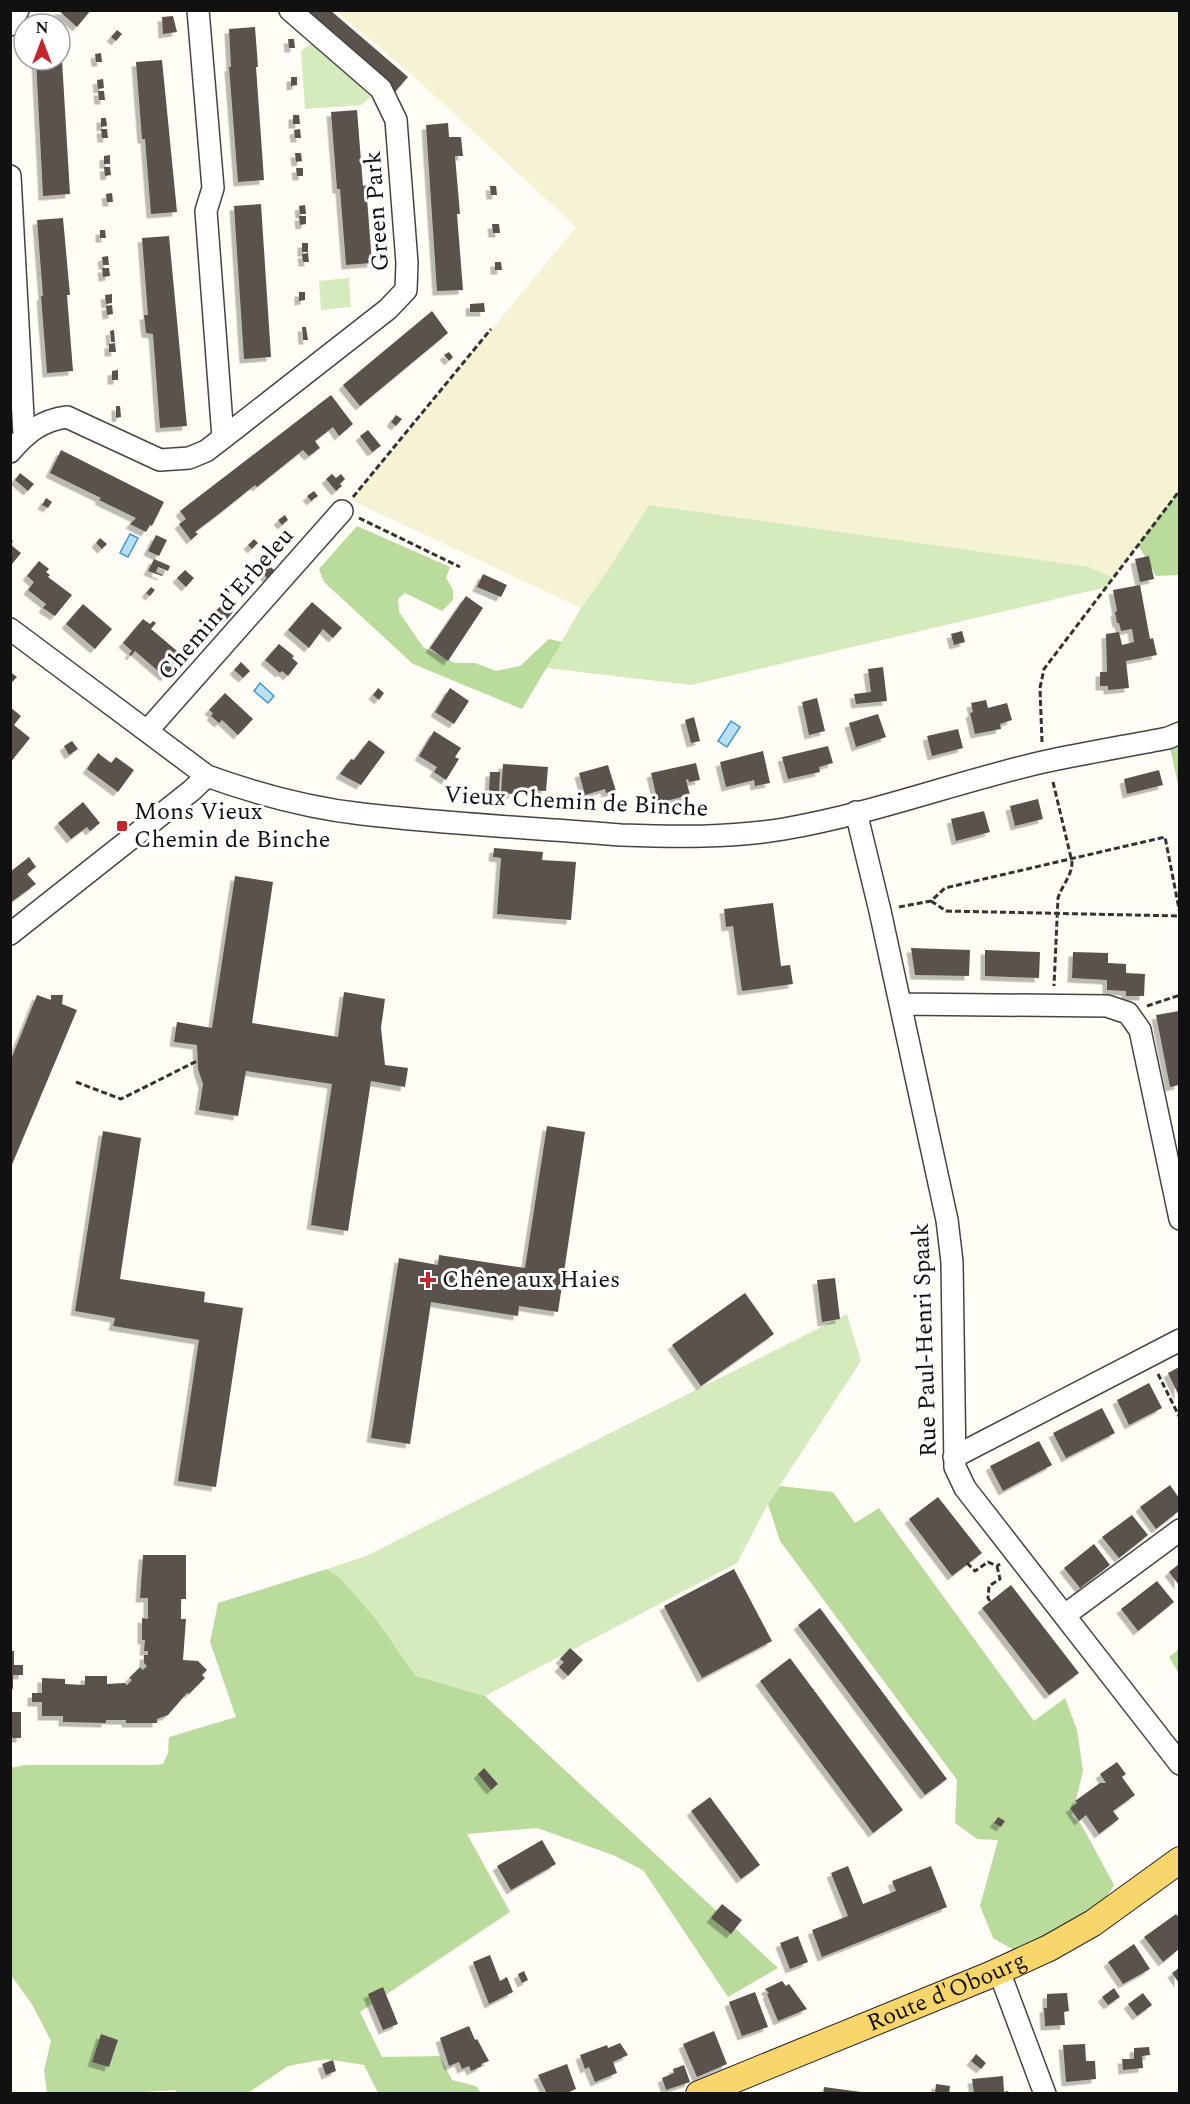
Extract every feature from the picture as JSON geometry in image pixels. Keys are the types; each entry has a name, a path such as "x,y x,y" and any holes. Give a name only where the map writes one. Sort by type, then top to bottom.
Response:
{"main road":[{"name":"Route d'Obourg","path":"699,2094 999,1971 1049,1948 1093,1923 1179,1860"}],"street":[{"path":"10,25 18,10"},
{"path":"198,10 213,188 206,211 223,438"},
{"name":"Green Park","path":"10,452 24,435 51,419 67,417 160,460 189,458 206,451 223,438 388,309 406,290 407,262 396,120 381,89 291,10"},
{"path":"10,176 24,435"},
{"name":"Chemin d'Erbeleu","path":"147,731 342,511"},
{"name":"Vieux Chemin de Binche","path":"10,629 207,776 237,787 297,803 360,814 621,835 729,836 783,829 1043,762 1168,738 1179,733"},
{"path":"10,934 207,776"},
{"name":"Rue Paul-Henri Spaak","path":"856,812 901,1004 947,1220 952,1262 955,1467 965,1488 1179,1764"},
{"path":"901,1004 1107,1006 1128,1013 1140,1030 1179,1219"},
{"path":"954,1457 1179,1340"},
{"path":"1065,1615 1179,1530"},
{"path":"999,1971 1045,2094"}],"path":[{"path":"460,567 342,511 491,329"},
{"path":"1043,762 1040,688 1044,669 1179,490"},
{"path":"1053,782 1071,859 1071,872 1061,887 1058,898 1053,1006"},
{"path":"880,911 931,901 945,888 1165,837 1179,915 946,911 931,901"},
{"path":"1128,1013 1179,995"},
{"path":"76,1082 122,1100 197,1061"},
{"path":"1149,1356 1179,1418"},
{"path":"998,1566 1015,1551"},
{"path":"968,1563 975,1571 988,1562 998,1566"},
{"path":"990,1601 989,1586 1000,1579 998,1566"}],"shaded area":[{"path":"336,11 1179,11 1179,490 1113,578 1090,567 610,567 581,608 351,500 576,227 412,75"}],"green space":[{"path":"316,40 381,89 361,105 305,109 301,51"},
{"path":"349,278 351,307 321,310 319,281"},
{"path":"1179,490 1179,575 1156,576 1138,545"},
{"path":"649,505 1090,567 1113,578 1107,587 691,685 546,668 581,608"},
{"path":"357,526 450,567 446,578 453,590 453,600 442,611 405,593 398,599 399,612 423,647 455,663 475,663 496,671 520,666 549,639 562,642 522,709 413,664 324,582 319,569"},
{"path":"1179,733 1179,789 1168,738"},
{"path":"847,1314 861,1361 768,1504 737,1563 485,1696 416,1676 375,1618 341,1579 327,1569 366,1556"},
{"path":"780,1486 833,1492 855,1523 879,1508 1034,1721 1065,1698 1077,1730 1083,1771 1072,1816 1081,1824 1114,1885 1106,1898 1083,1917 1056,1932 1014,1950 993,1938 980,1906 998,1840 977,1839 955,1823 957,1780 780,1541 768,1504"},
{"path":"327,1569 341,1579 375,1618 416,1676 485,1696 778,1968 728,1997 643,1870 613,1855 537,1828 467,1834 510,1912 360,2012 382,2057 440,2056 452,2080 476,2086 481,2093 378,2093 364,2065 326,2059 288,2066 248,2093 178,2093 175,2090 114,2094 47,2093 44,2070 51,2041 33,2006 11,1975 10,1768 25,1765 163,1764 168,1753 169,1737 236,1717 210,1642 218,1603"},
{"path":"1179,1649 1179,1674 1169,1657"}],"water":[{"path":"130,534 138,538 128,557 120,553"},
{"path":"260,683 274,696 268,703 254,691"},
{"path":"731,721 740,727 727,747 718,741"}],"building":[{"path":"58,10 91,10 77,27 72,23 72,12"},
{"path":"299,10 330,10 408,77 395,92"},
{"path":"173,16 177,32 163,34 162,17"},
{"path":"255,27 264,180 238,182 229,67 231,67 229,29"},
{"path":"117,30 122,34 116,41 111,37"},
{"path":"288,39 294,39 295,48 289,48"},
{"path":"101,53 102,62 96,62 95,54"},
{"path":"162,60 177,212 151,214 136,62"},
{"path":"37,72 63,72 70,194 43,196"},
{"path":"291,77 297,77 297,85 291,86"},
{"path":"103,79 104,88 98,89 97,80"},
{"path":"98,91 104,91 105,100 99,100"},
{"path":"357,110 372,263 346,265 331,112"},
{"path":"293,115 299,115 300,124 293,124"},
{"path":"101,118 106,118 107,126 101,127"},
{"path":"448,123 449,137 461,137 463,156 455,156 463,290 437,291 426,125"},
{"path":"101,129 107,129 108,138 102,138"},
{"path":"300,129 301,138 295,138 294,130"},
{"path":"295,153 301,153 302,161 296,162"},
{"path":"110,155 110,164 104,164 104,156"},
{"path":"104,167 110,167 111,175 105,176"},
{"path":"296,168 303,168 303,176 297,176"},
{"path":"490,186 496,186 497,195 491,195"},
{"path":"112,193 113,202 107,202 106,194"},
{"path":"261,204 271,357 244,359 234,206"},
{"path":"305,205 306,214 300,214 299,206"},
{"path":"299,216 306,216 306,224 300,225"},
{"path":"63,218 70,295 67,295 73,371 47,373 37,220"},
{"path":"492,224 499,224 500,233 493,233"},
{"path":"100,230 105,230 106,238 100,238"},
{"path":"169,236 187,426 160,428 153,334 146,333 144,315 148,315 142,238"},
{"path":"302,243 308,243 308,252 302,252"},
{"path":"308,253 309,262 303,262 302,254"},
{"path":"108,256 109,265 103,265 102,257"},
{"path":"495,262 501,262 502,270 495,270"},
{"path":"102,268 109,268 110,276 103,277"},
{"path":"299,292 305,292 305,300 299,301"},
{"path":"112,294 112,303 106,304 105,295"},
{"path":"484,303 485,312 470,312 470,304"},
{"path":"112,305 113,314 107,315 106,306"},
{"path":"432,311 448,333 360,406 343,385"},
{"path":"302,327 306,327 308,340 303,340"},
{"path":"114,330 115,342 111,342 110,331"},
{"path":"115,343 116,352 109,352 109,344"},
{"path":"449,352 453,357 449,361 444,355"},
{"path":"118,370 118,380 112,380 112,371"},
{"path":"331,395 353,424 339,436 333,427 315,441 320,448 309,456 303,450 195,532 198,534 191,540 179,524 186,519 180,511"},
{"path":"116,406 120,406 121,417 116,418"},
{"path":"396,415 402,419 396,426 391,422"},
{"path":"368,430 381,446 372,452 360,436"},
{"path":"61,450 164,502 152,526 150,525 146,532 130,524 136,518 50,473"},
{"path":"20,473 34,484 28,491 15,480"},
{"path":"332,474 336,478 341,474 345,479 336,491 326,479"},
{"path":"314,491 318,496 311,501 307,496"},
{"path":"46,498 52,502 48,508 42,505"},
{"path":"285,515 288,520 282,525 278,520"},
{"path":"156,535 167,540 159,556 148,551"},
{"path":"100,538 107,544 102,549 96,543"},
{"path":"10,539 13,541 11,545 21,553 12,564 10,563"},
{"path":"254,539 258,543 252,549 248,545"},
{"path":"1149,556 1154,579 1140,582 1135,559"},
{"path":"154,559 170,566 168,571 158,567 156,572 162,576 148,571"},
{"path":"264,560 275,571 267,578 257,567"},
{"path":"39,561 49,569 46,572 50,575 48,577 72,595 55,616 43,608 46,604 28,590 34,582 27,576"},
{"path":"185,570 194,578 186,587 177,578"},
{"path":"483,574 507,585 501,597 477,587"},
{"path":"1140,585 1150,639 1153,638 1157,655 1126,661 1129,688 1108,690 1108,686 1100,686 1100,672 1107,672 1106,634 1119,632 1122,645 1134,642 1132,629 1121,631 1117,623 1113,590"},
{"path":"151,587 155,590 150,596 146,593"},
{"path":"466,596 483,608 448,661 430,648"},
{"path":"312,602 342,628 333,638 323,629 309,648 288,630"},
{"path":"83,604 112,629 95,649 66,624"},
{"path":"222,604 233,612 227,619 216,611"},
{"path":"143,619 150,624 153,621 156,623 151,629 183,656 165,677 135,651 131,656 129,654 132,651 123,643"},
{"path":"962,631 965,642 954,645 951,634"},
{"path":"279,644 294,656 292,658 298,663 288,676 282,671 280,673 265,660"},
{"path":"241,662 250,671 243,678 234,670"},
{"path":"883,667 887,701 856,704 854,694 871,692 868,669"},
{"path":"10,672 17,677 10,684"},
{"path":"378,688 384,693 379,700 373,695"},
{"path":"450,688 469,701 454,724 435,712"},
{"path":"225,693 253,719 238,735 222,720 219,723 211,716 213,713 209,710"},
{"path":"817,698 825,731 809,735 802,702"},
{"path":"986,700 988,708 1007,703 1012,720 1000,724 1001,729 975,734 970,713 973,712 971,703"},
{"path":"10,707 21,716 14,725 30,738 10,763"},
{"path":"878,714 886,737 856,747 849,723"},
{"path":"694,717 700,741 691,743 685,720"},
{"path":"958,729 963,748 932,756 927,736"},
{"path":"434,731 461,748 455,757 459,759 446,780 434,772 437,767 419,756"},
{"path":"369,740 385,752 361,785 340,774"},
{"path":"72,741 78,749 69,755 64,746"},
{"path":"828,746 833,763 819,767 820,772 788,779 782,757"},
{"path":"763,751 770,783 755,786 754,780 726,787 720,762"},
{"path":"98,753 111,763 116,757 134,770 118,792 87,769"},
{"path":"696,763 700,780 689,782 688,779 686,780 690,795 658,803 651,773"},
{"path":"503,764 548,767 546,791 514,789 513,794 501,793"},
{"path":"608,765 616,791 606,793 605,789 585,795 579,773"},
{"path":"1159,770 1163,785 1127,794 1124,779"},
{"path":"490,772 500,772 499,793 489,792"},
{"path":"1038,799 1043,819 1015,826 1010,806"},
{"path":"83,802 100,823 90,831 87,827 71,839 58,823"},
{"path":"984,811 990,832 956,841 951,819"},
{"path":"494,848 543,852 542,860 576,862 571,920 497,914 501,858 493,857"},
{"path":"29,857 36,867 27,874 36,884 10,903 10,872"},
{"path":"235,876 273,882 252,1023 338,1037 344,992 385,999 381,1028 385,1065 408,1068 405,1087 371,1081 348,1231 311,1225 332,1084 246,1071 238,1116 199,1110 203,1084 198,1069 197,1045 174,1042 177,1022 212,1028"},
{"path":"773,903 781,966 790,965 793,984 742,991 733,926 726,927 724,909"},
{"path":"911,948 970,950 969,976 915,975"},
{"path":"985,950 1040,952 1039,978 985,976"},
{"path":"1073,952 1108,953 1108,963 1126,964 1126,973 1145,974 1144,996 1126,996 1126,991 1107,990 1107,980 1072,978"},
{"path":"37,995 51,1000 51,995 63,995 62,1004 77,1010 11,1167 10,1062"},
{"path":"1179,1011 1179,1085 1170,1087 1156,1015"},
{"path":"547,1126 585,1132 558,1312 519,1306 518,1316 431,1302 410,1444 371,1438 399,1258 438,1265 439,1255 525,1268"},
{"path":"103,1131 141,1138 120,1279 205,1292 204,1302 243,1308 216,1487 178,1481 199,1340 113,1326 115,1318 75,1311"},
{"path":"835,1278 840,1319 822,1322 817,1280"},
{"path":"745,1293 774,1334 701,1386 672,1345"},
{"path":"1179,1367 1179,1396 1168,1373"},
{"path":"1149,1383 1162,1408 1129,1425 1117,1400"},
{"path":"1102,1408 1115,1433 1066,1458 1053,1433"},
{"path":"1039,1441 1052,1465 1003,1491 990,1466"},
{"path":"1170,1485 1179,1498 1179,1511 1156,1529 1140,1507"},
{"path":"938,1497 982,1553 952,1576 909,1519"},
{"path":"1132,1515 1148,1535 1119,1558 1102,1537"},
{"path":"1094,1544 1110,1565 1080,1588 1064,1568"},
{"path":"143,1555 186,1555 186,1599 181,1599 181,1619 186,1619 183,1660 198,1661 207,1670 202,1675 205,1678 189,1694 187,1693 168,1715 157,1719 157,1723 126,1723 126,1720 106,1720 106,1723 63,1722 63,1716 42,1716 42,1702 32,1702 32,1693 42,1693 42,1678 65,1679 65,1684 85,1685 85,1676 107,1676 107,1684 125,1683 127,1685 132,1680 129,1678 140,1667 143,1670 147,1666 144,1663 144,1655 148,1655 148,1651 144,1651 145,1640 142,1640 142,1618 148,1619 148,1598 140,1598"},
{"path":"1179,1564 1179,1585 1169,1572"},
{"path":"734,1569 772,1641 702,1678 664,1606"},
{"path":"1157,1581 1174,1602 1138,1631 1121,1609"},
{"path":"1011,1585 1079,1673 1049,1695 982,1608"},
{"path":"820,1608 947,1779 925,1795 798,1625"},
{"path":"570,1648 583,1660 568,1676 559,1667 564,1662 560,1659"},
{"path":"10,1651 14,1651 14,1665 23,1665 23,1675 13,1675 13,1689 10,1689"},
{"path":"790,1658 903,1810 873,1833 760,1681"},
{"path":"10,1712 21,1712 21,1738 10,1738"},
{"path":"1117,1762 1126,1774 1122,1777 1135,1795 1113,1811 1119,1819 1099,1834 1086,1815 1079,1821 1070,1808 1077,1803 1075,1801 1100,1783 1106,1783 1100,1774"},
{"path":"484,1768 498,1784 491,1790 478,1774"},
{"path":"710,1797 760,1865 741,1879 691,1811"},
{"path":"998,1817 1005,1821 1001,1827 994,1823"},
{"path":"542,1840 556,1864 511,1890 497,1866"},
{"path":"848,1866 863,1904 896,1891 892,1881 931,1866 947,1907 822,1957 812,1930 848,1916 831,1873"},
{"path":"722,1904 742,1920 731,1934 711,1918"},
{"path":"1176,1914 1179,1918 1179,1949 1163,1962 1144,1937"},
{"path":"798,1936 808,1962 790,1969 780,1943"},
{"path":"1134,1944 1150,1969 1123,1984 1108,1962"},
{"path":"490,1955 500,1981 507,1977 513,1992 489,2004 473,1962"},
{"path":"1179,1968 1179,1983 1172,1973"},
{"path":"524,1971 528,1980 522,1983 518,1974"},
{"path":"782,1981 786,1986 789,1984 807,2009 778,2021 767,1994 769,1993 765,1989"},
{"path":"383,1987 398,2024 383,2030 368,1994"},
{"path":"1114,1988 1120,1997 1108,2005 1102,1997"},
{"path":"755,1992 768,2027 742,2036 729,2002"},
{"path":"1067,1993 1069,2011 1064,2012 1065,2025 1045,2026 1044,2008 1047,2008 1047,1994"},
{"path":"1143,1993 1152,2005 1137,2016 1128,2004"},
{"path":"469,2026 489,2061 471,2071 469,2066 462,2069 459,2062 449,2066 440,2038"},
{"path":"714,2031 727,2064 697,2077 683,2044"},
{"path":"101,2034 118,2040 109,2067 92,2062"},
{"path":"620,2043 628,2055 613,2062 617,2073 595,2082 589,2067 585,2069 580,2055 607,2045 608,2048"},
{"path":"1085,2044 1086,2061 1095,2061 1096,2079 1066,2082 1063,2045"},
{"path":"1149,2047 1150,2055 1142,2056 1143,2068 1123,2070 1122,2059 1134,2059 1134,2048"},
{"path":"976,2054 986,2063 981,2069 971,2061"},
{"path":"333,2060 336,2071 326,2075 322,2064"},
{"path":"567,2064 576,2089 564,2094 547,2094 538,2075"},
{"path":"684,2065 690,2082 666,2090 662,2078 674,2073 673,2069"},
{"path":"1003,2076 1004,2092 1008,2091 1009,2094 974,2094 972,2079"},
{"path":"936,2084 950,2086 949,2094 935,2094"},
{"path":"824,2087 861,2092 860,2094 823,2094"}],"place":[{"name":"Mons Vieux Chemin de Binche","path":"122,826"},
{"name":"Chêne aux Haies","path":"428,1280"}]}
